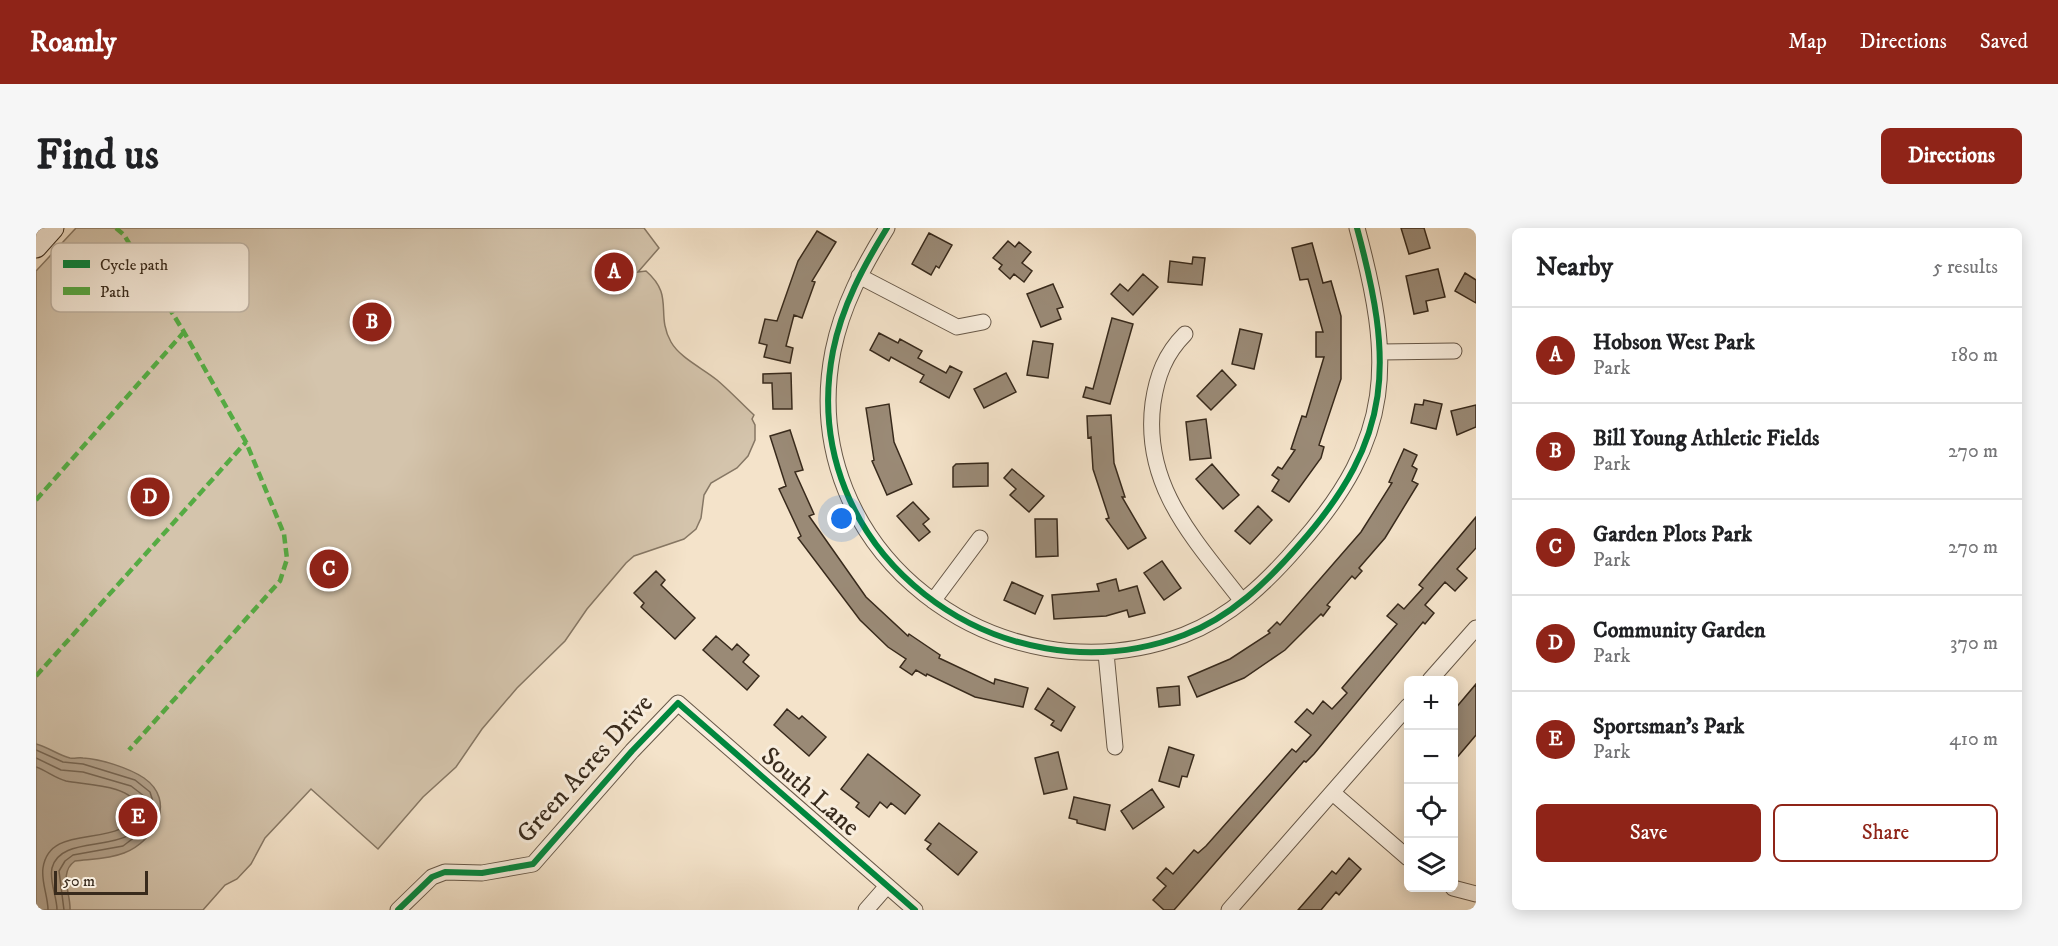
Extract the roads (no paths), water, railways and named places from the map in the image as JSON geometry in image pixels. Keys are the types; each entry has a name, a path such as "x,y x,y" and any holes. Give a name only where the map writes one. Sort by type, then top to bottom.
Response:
{"street":[{"path":"36,247 53,228"},
{"path":"887,228 860,276 841,320 831,363 829,397 835,451 853,502 874,540 897,570 933,602 974,627 1020,644 1064,652 1106,653 1149,646 1184,635 1220,618 1271,577 1315,527 1345,487 1358,461 1372,423 1379,390 1381,352 1375,299 1357,228"},
{"path":"860,276 957,327 983,322"},
{"path":"1185,334 1169,351 1161,366 1154,394 1150,422 1156,467 1171,504 1242,601"},
{"path":"1381,352 1454,351"},
{"path":"933,602 980,538"},
{"path":"1434,676 1476,628"},
{"path":"1106,653 1115,747"},
{"name":"South Lane","path":"678,703 915,910"},
{"name":"Green Acres Drive","path":"398,910 432,877 445,872 482,873 533,864 632,750 678,703"},
{"path":"1229,910 1404,711"},
{"path":"1333,793 1404,855"},
{"path":"866,910 887,886"},
{"path":"1458,889 1476,894"}],"water":[{"path":"36,744 70,758 98,760 131,771 154,787 159,798 158,820 153,830 135,847 112,856 75,861 70,866 67,871 66,884 70,910 36,910"}],"place":[{"name":"Hobson West Park","path":"614,272"},
{"name":"Bill Young Athletic Fields","path":"372,322"},
{"name":"Community Garden","path":"150,497"},
{"name":"Garden Plots Park","path":"329,569"},
{"name":"Sportsman's Park","path":"138,817"}]}
